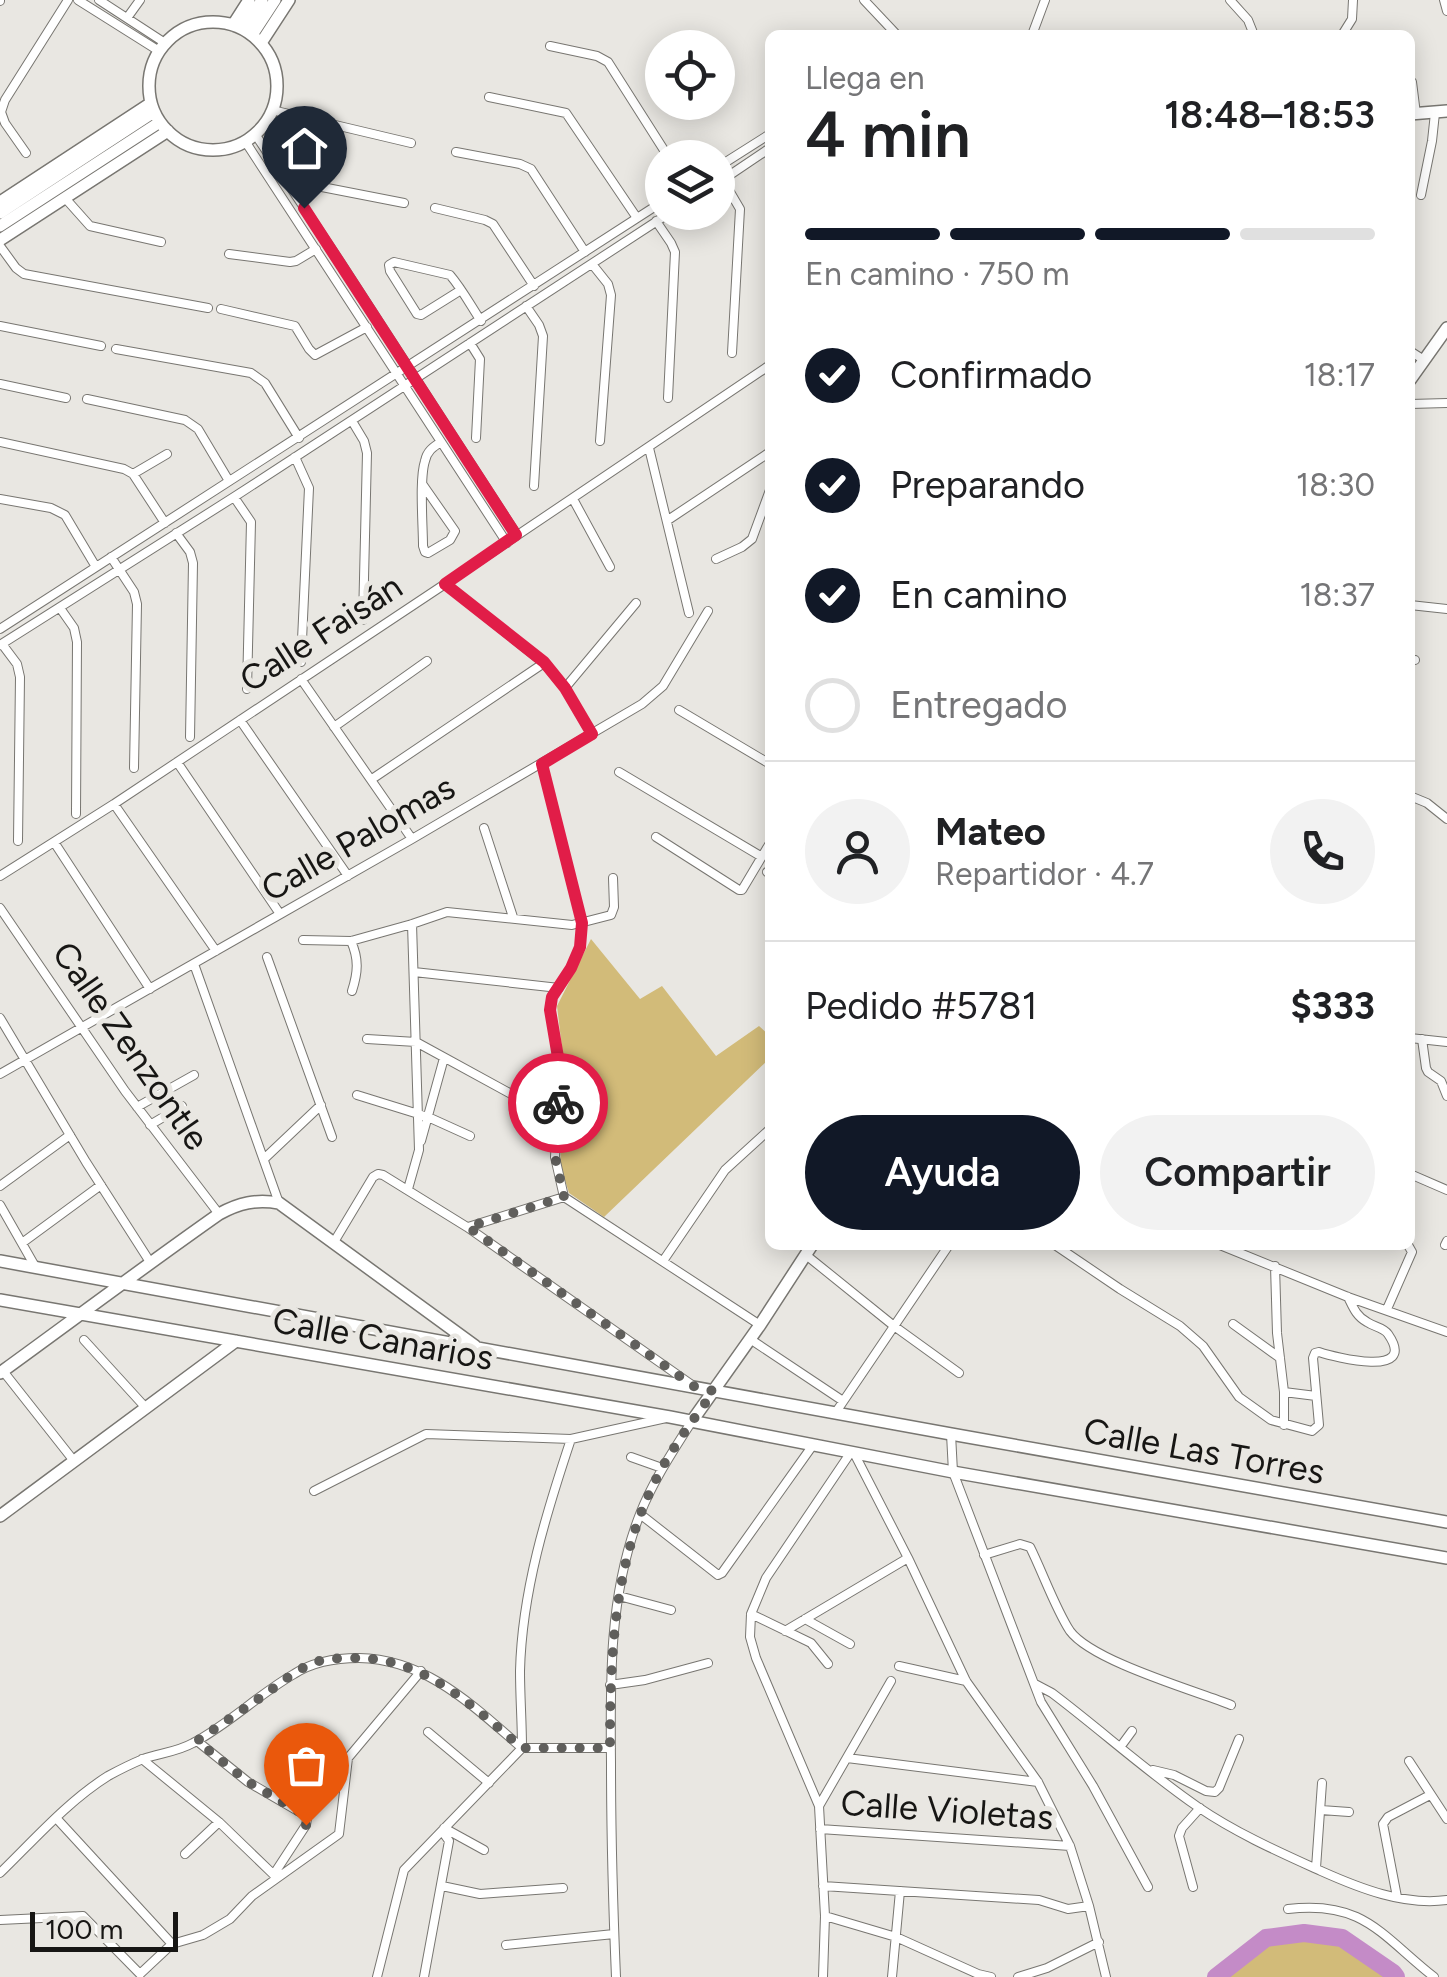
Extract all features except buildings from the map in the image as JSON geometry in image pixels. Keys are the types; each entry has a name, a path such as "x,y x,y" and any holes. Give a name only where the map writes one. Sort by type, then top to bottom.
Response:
{"main road":[{"path":"248,33 249,0"},
{"path":"248,33 262,0"},
{"path":"248,33 275,0"},
{"path":"248,33 289,0"},
{"path":"208,22 248,33 274,62 277,87 265,123 250,138 226,148 205,149 185,143 158,117 149,77 162,47 184,28 208,22"},
{"path":"1415,114 1441,112"},
{"path":"0,243 66,198 158,117"},
{"path":"0,202 158,117"},
{"path":"0,213 158,117"},
{"path":"0,226 158,117"},
{"path":"1415,373 1447,328"},
{"path":"1,1372 219,1214 264,1200 279,1202 477,1348"},
{"path":"692,1421 809,1250"},
{"path":"0,1261 120,1283"},
{"name":"Calle Canarios","path":"120,1283 714,1391 839,1406"},
{"path":"0,1300 236,1341"},
{"name":"Calle Canarios","path":"0,1516 236,1341 814,1445"},
{"name":"Calle Las Torres","path":"839,1406 952,1434 1447,1522"},
{"name":"Calle Las Torres","path":"814,1445 1447,1558"}],"street":[{"path":"26,153 1,112 68,0"},
{"path":"78,0 162,47"},
{"path":"99,0 162,47"},
{"path":"128,18 140,0"},
{"path":"864,0 893,30"},
{"path":"1034,30 1046,0"},
{"path":"1230,0 1252,30"},
{"path":"1345,30 1352,20 1353,0"},
{"path":"1444,0 1447,11"},
{"path":"550,46 608,62 658,140"},
{"path":"488,96 566,113 637,218"},
{"path":"272,110 411,143"},
{"path":"1421,195 1441,112"},
{"path":"735,156 765,137"},
{"path":"250,138 285,180 516,535"},
{"path":"250,138 316,249 507,542"},
{"path":"735,172 765,151"},
{"path":"456,152 531,169 585,252"},
{"path":"285,180 404,203"},
{"path":"66,198 90,226 161,242"},
{"path":"732,353 740,209 735,202"},
{"path":"435,208 494,224 534,286"},
{"path":"0,629 645,213"},
{"path":"18,840 20,677 16,664 1,645 645,229"},
{"path":"662,230 674,252 668,398"},
{"path":"0,243 24,274 208,308"},
{"path":"229,254 290,262 316,249"},
{"path":"461,290 418,314 389,265 394,262 447,274 461,290 481,321"},
{"path":"592,264 611,294 600,441"},
{"path":"526,306 543,336 534,486"},
{"path":"221,310 289,323 299,330 315,355 367,327"},
{"path":"0,326 100,346"},
{"path":"470,343 480,359 476,438"},
{"path":"116,349 251,374 265,383 299,438"},
{"path":"1415,354 1424,360"},
{"name":"Calle Faisán","path":"0,876 178,762 765,368"},
{"path":"0,384 66,398"},
{"path":"87,399 192,424 229,482"},
{"path":"1415,404 1447,402"},
{"path":"352,421 367,453 363,620"},
{"path":"0,442 124,469 132,474 165,522"},
{"path":"423,485 455,531 450,540 428,553 422,546 423,485 424,461 441,442"},
{"path":"649,448 689,613"},
{"path":"132,474 166,454"},
{"path":"668,520 765,455"},
{"path":"295,457 309,488 301,662"},
{"path":"234,497 251,522 247,689"},
{"path":"573,498 610,567"},
{"path":"0,499 51,508 65,515 96,567"},
{"path":"716,559 742,548 752,539 765,504"},
{"path":"176,533 193,563 190,737"},
{"path":"112,557 137,604 134,768"},
{"path":"445,584 544,662 565,688 592,734"},
{"path":"565,688 636,603"},
{"path":"1415,606 1447,609"},
{"path":"60,608 74,628 77,642 76,814"},
{"name":"Calle Palomas","path":"0,1074 642,704 663,686 708,610"},
{"path":"334,726 428,661"},
{"path":"372,779 544,662"},
{"path":"301,679 412,839"},
{"path":"679,710 765,761"},
{"path":"240,720 348,876"},
{"path":"178,762 280,914"},
{"path":"542,764 582,923 580,947 552,997 550,1010 560,1069 555,1157 564,1197 760,1325"},
{"path":"619,772 762,857"},
{"path":"1415,798 1447,819"},
{"path":"114,804 216,951"},
{"path":"484,828 514,917"},
{"path":"656,836 739,890 765,851"},
{"path":"54,842 150,989"},
{"path":"303,940 351,941 446,912 582,923 614,911 613,878"},
{"name":"Calle Zenzontle","path":"0,908 137,1108 219,1214"},
{"path":"412,924 418,1150"},
{"path":"351,941 358,974 352,991"},
{"path":"267,957 332,1137"},
{"path":"194,964 279,1202"},
{"path":"414,972 559,988"},
{"path":"0,1018 150,1262"},
{"path":"367,1038 416,1042 557,1118"},
{"path":"1415,1038 1447,1042"},
{"path":"1422,1039 1428,1072 1441,1080 1447,1096"},
{"path":"408,1189 444,1058"},
{"path":"137,1108 194,1075"},
{"path":"357,1095 418,1113 470,1136"},
{"path":"265,1158 321,1105"},
{"path":"150,1125 182,1106"},
{"path":"663,1261 725,1170 765,1133"},
{"path":"0,1186 70,1135"},
{"path":"334,1242 373,1178 383,1175 468,1227 695,1387"},
{"path":"1415,1176 1447,1190"},
{"path":"22,1243 101,1185"},
{"path":"468,1227 564,1197"},
{"path":"0,1205 36,1268"},
{"path":"809,1250 894,1326 959,1373"},
{"path":"750,1339 839,1406 945,1250"},
{"path":"1062,1250 1180,1326 1204,1346 1239,1397 1271,1420 1312,1431 1319,1425 1314,1353 1362,1363 1384,1361 1393,1349 1384,1329 1355,1313 1348,1297"},
{"path":"1233,1250 1447,1332"},
{"path":"1253,1258 1255,1250"},
{"path":"1387,1309 1411,1250"},
{"path":"1275,1266 1284,1425"},
{"path":"1232,1324 1280,1358"},
{"path":"84,1340 146,1408"},
{"path":"1,1372 74,1461"},
{"path":"1284,1392 1316,1396"},
{"path":"314,1491 426,1434 571,1439 670,1417"},
{"path":"616,1977 610,1685 622,1574 640,1514 662,1468 692,1421"},
{"path":"952,1434 953,1472 1041,1702 1148,1886"},
{"path":"377,1977 404,1870 522,1748 520,1668 529,1590 546,1513 571,1439"},
{"path":"640,1514 718,1574 722,1573 814,1445"},
{"path":"823,1977 825,1916 819,1806 756,1658 750,1637 751,1614 766,1578 852,1453 908,1558 966,1681 1038,1782 1070,1846 1090,1906 1106,1977"},
{"path":"631,1458 662,1468"},
{"path":"984,1554 1020,1544 1030,1547 1070,1630 1084,1646 1231,1705"},
{"path":"785,1631 908,1558"},
{"path":"619,1596 671,1610"},
{"path":"751,1614 811,1644 828,1664"},
{"path":"805,1620 850,1644"},
{"path":"0,1873 81,1796 109,1776 197,1741 294,1673 320,1661 371,1658 421,1672 460,1695 522,1748 610,1748"},
{"path":"610,1685 708,1663"},
{"path":"899,1666 966,1681"},
{"path":"0,1920 83,1916 140,1974 172,1944 203,1936 230,1919 275,1876 340,1834 348,1758 421,1672"},
{"path":"819,1806 892,1680"},
{"path":"1036,1684 1200,1808 1271,1848 1356,1886 1430,1902 1447,1900"},
{"path":"1121,1746 1132,1731"},
{"path":"428,1732 489,1782"},
{"path":"1149,1769 1174,1774 1215,1792 1238,1739"},
{"path":"197,1741 248,1782 307,1819 275,1876"},
{"path":"847,1758 1038,1782"},
{"path":"142,1760 219,1822 275,1876"},
{"path":"1408,1761 1445,1813"},
{"path":"1316,1868 1322,1784"},
{"path":"1398,1897 1383,1830 1385,1820 1430,1795"},
{"path":"1193,1888 1179,1836 1200,1808"},
{"path":"1321,1810 1349,1812"},
{"path":"57,1819 172,1944"},
{"path":"185,1854 219,1822"},
{"path":"443,1829 484,1850"},
{"path":"424,1977 448,1841 443,1829"},
{"name":"Calle Violetas","path":"820,1829 1070,1846"},
{"path":"442,1886 480,1894 563,1888"},
{"path":"824,1886 1038,1900 1068,1909 1090,1906"},
{"path":"892,1977 900,1891"},
{"path":"1288,1909 1321,1906 1360,1916 1434,1977"},
{"path":"825,1916 896,1936 977,1976 991,1977"},
{"path":"506,1945 614,1934"},
{"path":"1018,1977 1047,1972 1099,1942"}],"shaded area":[{"path":"591,939 640,999 662,986 716,1056 759,1026 765,1031 765,1063 604,1217 569,1193 560,1164 565,1073 557,1006"},
{"path":"1304,1933 1342,1938 1396,1977 1216,1977 1266,1938"}],"waterway":[{"path":"1216,1977 1266,1938 1304,1933 1342,1938 1396,1977"}],"way so far":[{"path":"306,1825 303,1814 248,1782 197,1741 294,1673 320,1661 371,1658 421,1672 460,1695 522,1748 610,1748 610,1685 622,1574 640,1514 662,1468 714,1391 695,1387 468,1227 564,1197 555,1157 558,1103"}],"route":[{"path":"304,208 516,535 445,584 544,662 565,688 592,734 542,764 582,923 580,947 552,997 550,1010 560,1069 558,1103"}]}
